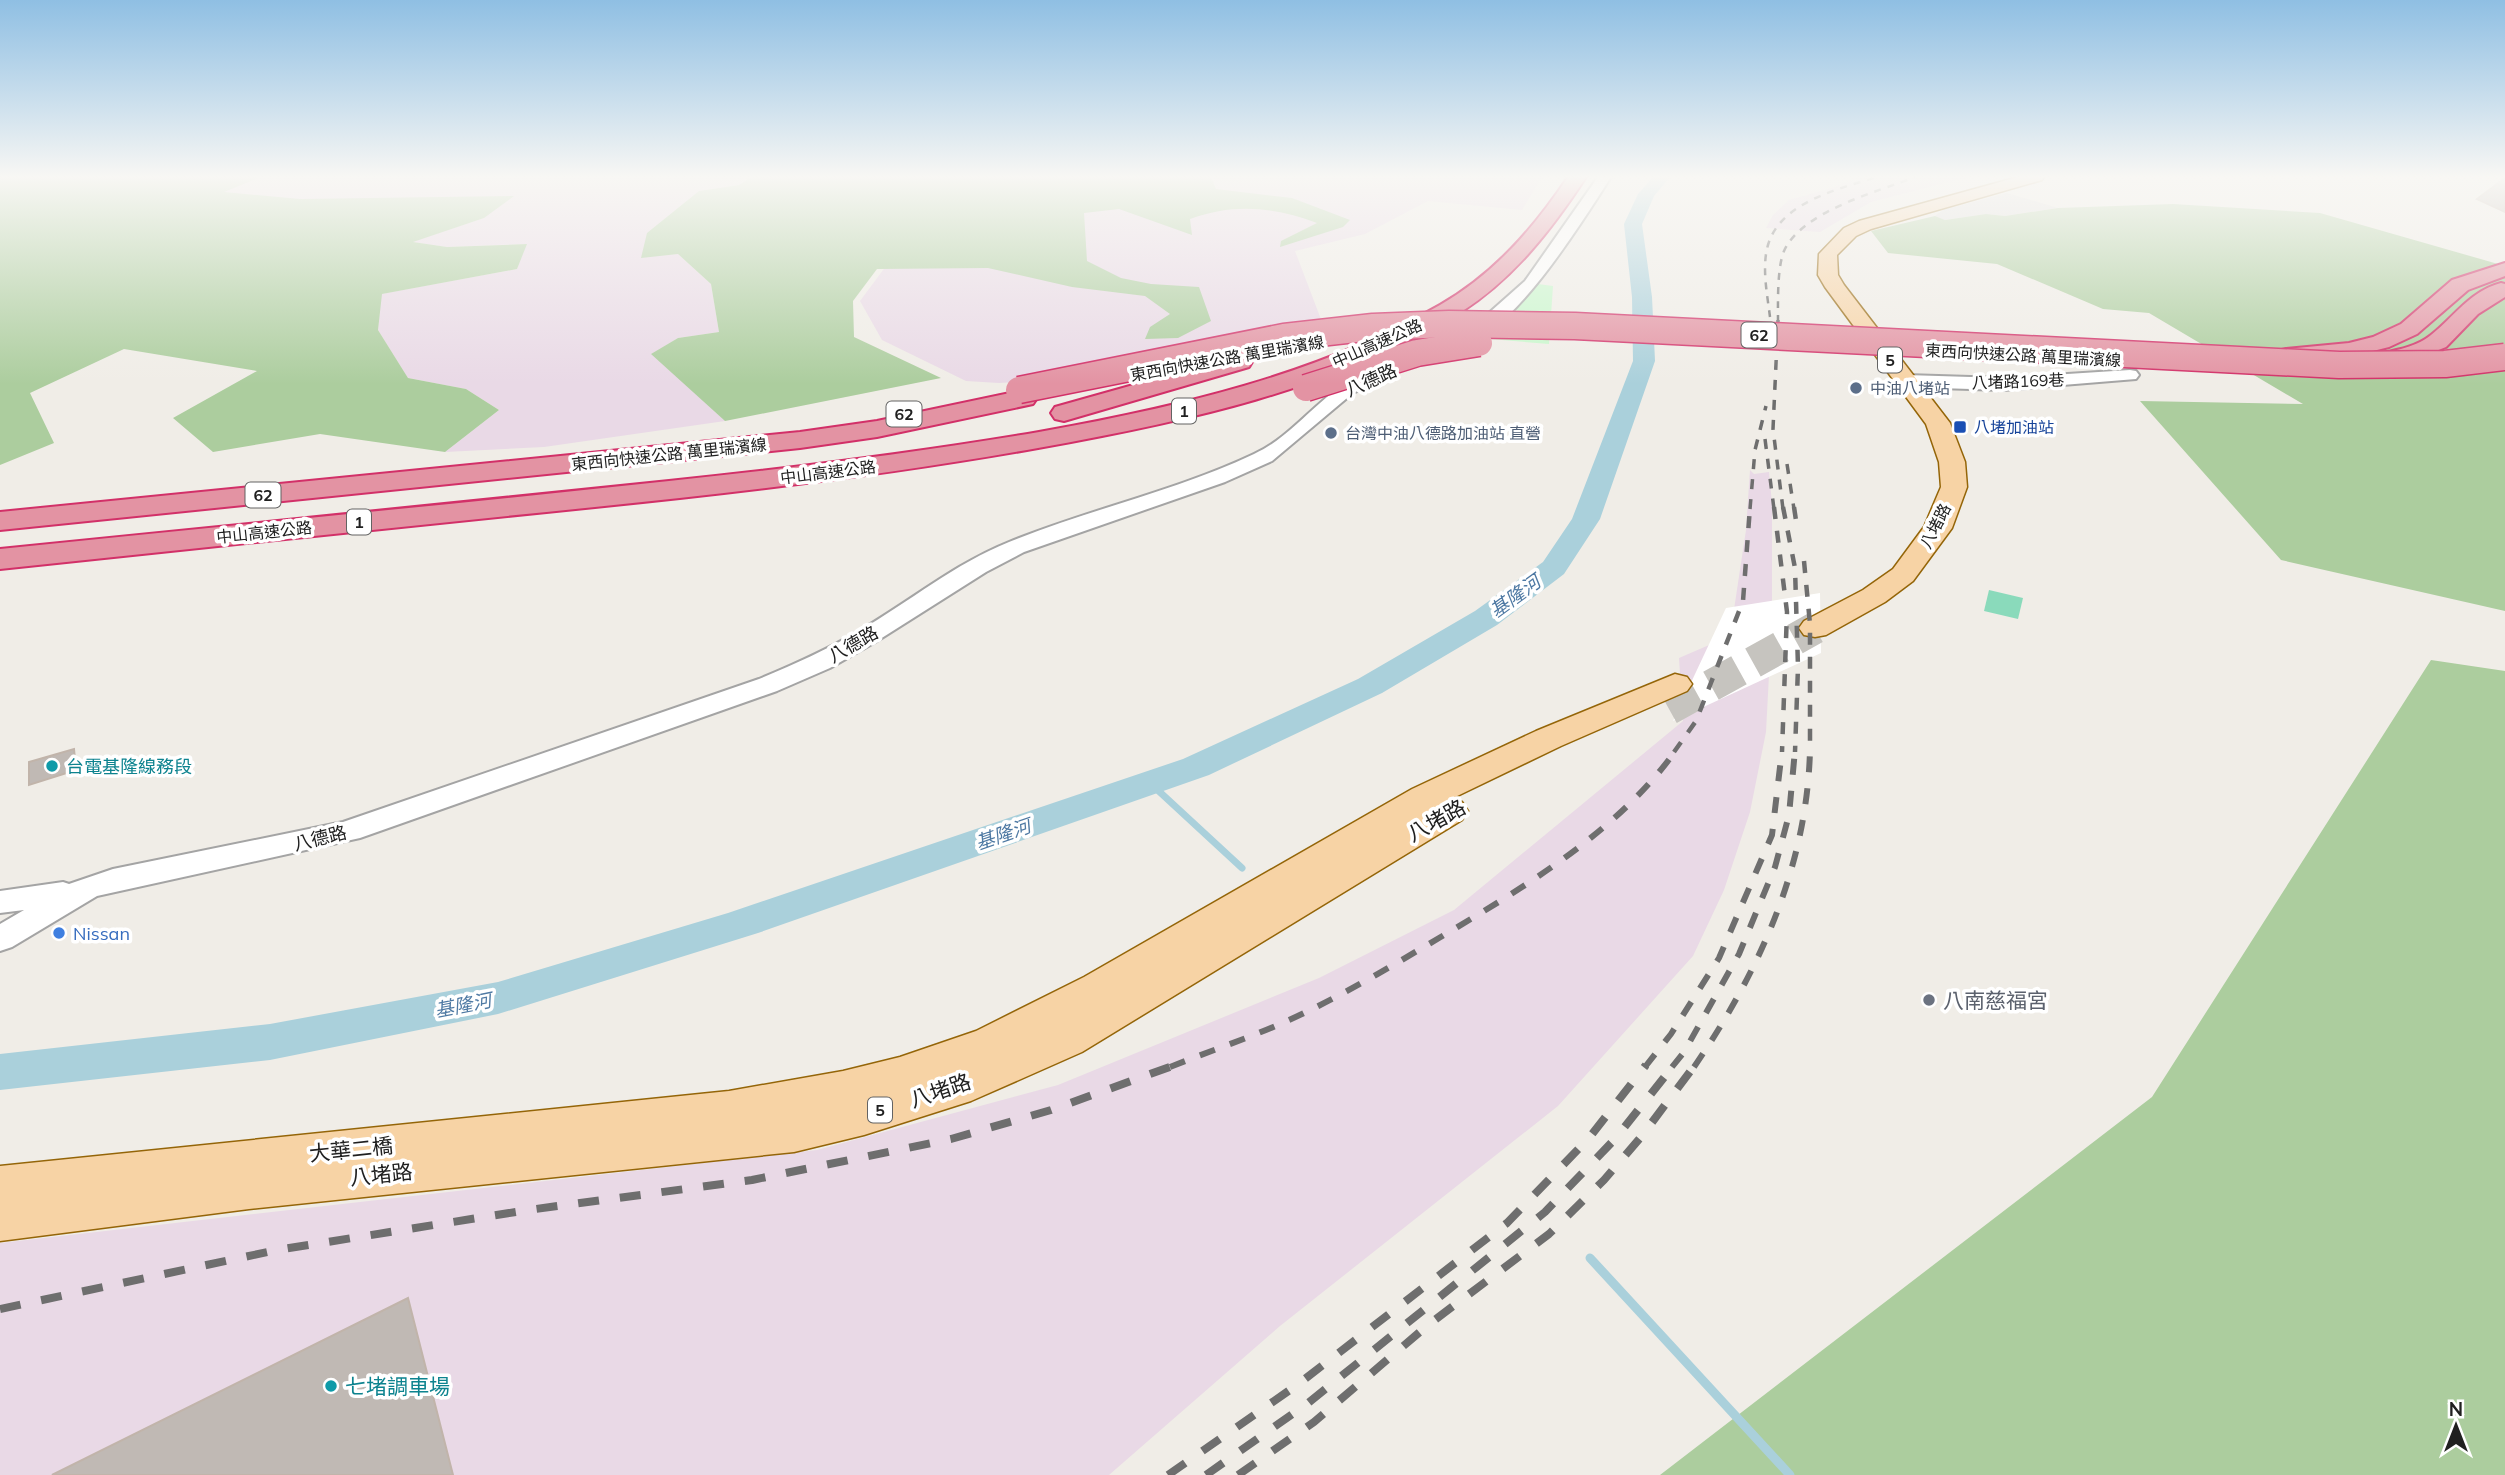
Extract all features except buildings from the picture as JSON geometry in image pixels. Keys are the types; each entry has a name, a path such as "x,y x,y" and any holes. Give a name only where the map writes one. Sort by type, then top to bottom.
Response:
{"highway":[{"name":"中山高速公路","path":"0,547 681,477 967,441 1061,425 1227,387 1286,368 1362,338 1435,303 1471,276 1503,246"},
{"name":"中山高速公路","path":"0,559 719,485 878,466 1123,425 1216,403 1310,372 1368,349 1426,322 1495,278 1525,246"},
{"path":"1977,347 2253,356 2320,354 2381,342 2409,329 2460,285 2505,269"},
{"path":"681,477 1027,422 1240,362 1315,337 1408,327 1496,326 2233,366 2318,361 2372,355 2397,348 2423,335 2462,299 2505,279"},
{"path":"719,485 767,485 1028,454 1151,432 1226,414 1417,353 1509,338 1566,335 2314,368 2368,363 2411,354 2438,342 2470,309 2505,289"},
{"name":"東西向快速公路 萬里瑞濱線","path":"0,521 923,420 1022,394 1278,339 1408,325 1575,326 2380,366 2445,364 2505,357"},
{"name":"東西向快速公路 萬里瑞濱線","path":"1022,394 1303,343 1385,333 1441,331 1563,331 2347,372 2441,372 2505,365"},
{"name":"東西向快速公路 萬里瑞濱線","path":"0,510 521,464"}],"main road":[{"name":"八堵路","path":"1822,246 1815,252 1815,274 1821,287 1922,422 1934,460 1936,484 1919,523 1885,568 1814,620 1874,596 1903,575 1938,528 1954,487 1952,462 1938,422 1828,275 1828,254 1836,246"},
{"name":"八堵路","path":"0,1219 249,1187 794,1132 864,1115 954,1088 1066,1040 1439,816 1552,761 1672,696 1565,730 1457,781 1346,841 1181,942 1039,1021 955,1058 854,1088 701,1114"},
{"name":"大華二橋","path":"0,1188 701,1114"}],"street":[{"name":"八德路","path":"0,939 86,888 149,872 307,842 349,831 768,685 821,662 1016,547 1240,470 1280,447 1346,389 1451,344 1496,316 1527,289 1548,264 1559,246"},
{"name":"八堵路169巷","path":"1906,381 2003,384 2130,375"},
{"path":"0,902 86,888"}],"shaded area":[{"path":"525,246 651,246 641,257 678,254 711,284 719,332 678,338 652,354 725,421 544,447 445,452 499,410 466,389 408,378 378,330 381,294 517,269"},
{"path":"898,246 1316,246 1295,251 1322,322 1040,381 966,381 882,340 860,301"},
{"path":"1750,470 1754,474 1769,472 1772,504 1772,618 1766,732 1750,812 1724,890 1693,956 1558,1106 1280,1326 1109,1475 0,1475 0,1243 817,1150 1058,1085 1319,978 1454,910 1683,721 1679,658 1730,636 1746,530"}],"green space":[{"path":"0,246 526,246 517,269 382,294 378,330 408,378 466,389 499,410 445,452 320,434 213,452 173,418 257,371 124,349 30,393 54,443 0,465"},
{"path":"644,246 1086,246 1087,261 1121,278 1151,284 1199,287 1211,321 1178,338 1145,339 1150,327 1170,314 1145,296 1072,287 988,268 877,269 853,301 854,337 941,378 725,421 651,354 678,338 719,332 711,284 678,254 641,258"},
{"path":"1882,246 2435,246 2505,266 2505,611 2281,560 2140,401 2303,404 2149,313 2103,309 1997,264 1888,253"},
{"path":"1538,284 1553,286 1549,344 1465,337"},
{"path":"1989,590 2023,598 2018,619 1984,611"},
{"path":"2431,660 2505,671 2505,1475 1660,1475 2152,1097"}],"pier":[{"path":"1820,593 1821,653 1673,721 1726,608"}],"waterway":[{"name":"基隆河","path":"0,1072 270,1042 498,998 743,923 1196,767 1370,686 1486,618 1554,568 1586,519 1644,361 1642,297 1636,246"},
{"path":"1150,783 1242,868"},
{"path":"1590,1258 1790,1475"}],"tunnel":[{"path":"1669,709 1815,628"}],"railway":[{"path":"1768,246 1765,276 1770,317"},
{"path":"1778,320 1780,267 1787,246"},
{"path":"1778,320 1773,429 1783,509"},
{"path":"1750,509 1755,450 1766,406"},
{"path":"1765,439 1774,509"},
{"path":"1787,464 1794,509"},
{"path":"1674,752 1696,721 1743,601 1750,507"},
{"path":"1774,507 1787,612 1782,752"},
{"path":"1783,507 1795,568 1798,667 1795,752"},
{"path":"1794,507 1797,527"},
{"path":"1804,561 1810,624 1810,750"},
{"path":"1170,1067 1271,1028 1321,1005 1503,899 1568,856 1598,832 1627,807 1676,750"},
{"path":"1645,1067 1671,1034 1719,958 1772,835 1782,750"},
{"path":"1672,1067 1684,1052 1739,954 1775,867 1789,815 1795,750"},
{"path":"1694,1067 1739,994 1775,917 1800,836 1810,750"},
{"path":"0,1309 277,1250 528,1210 752,1180 951,1139 1051,1110 1175,1065"},
{"path":"1168,1475 1297,1385 1507,1223 1589,1138 1646,1065"},
{"path":"1206,1475 1308,1403 1545,1212 1615,1139 1674,1065"},
{"path":"1238,1475 1314,1422 1428,1325 1549,1234 1604,1180 1641,1137 1695,1065"}],"place":[{"name":"中油八堵站","path":"1856,388"},
{"name":"八堵加油站","path":"1960,427"},
{"name":"台灣中油八德路加油站 直營","path":"1331,433"},
{"name":"台電基隆線務段","path":"52,766"},
{"name":"Nissan","path":"59,933"},
{"name":"八南慈福宮","path":"1929,1000"},
{"name":"七堵調車場","path":"331,1386"}]}
